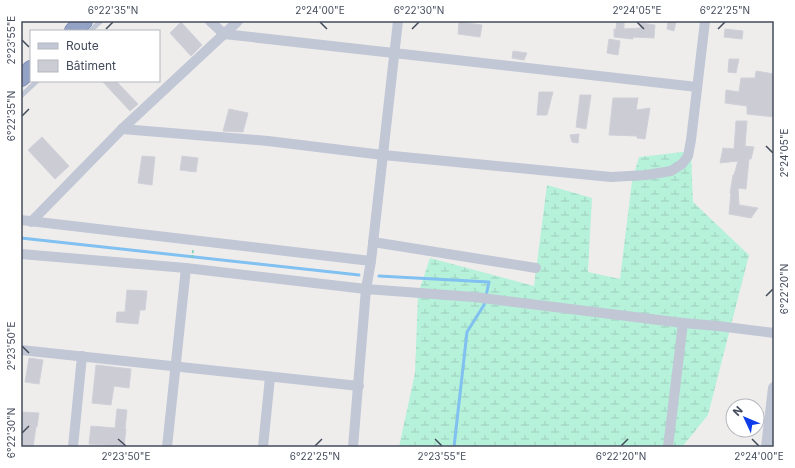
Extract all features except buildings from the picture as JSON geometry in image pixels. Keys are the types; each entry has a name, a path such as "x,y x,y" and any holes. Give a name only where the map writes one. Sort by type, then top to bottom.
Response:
{"highway":[{"path":"74,30 84,21"},
{"path":"21,78 30,70"}],"street":[{"path":"210,21 224,34 697,87"},
{"path":"26,221 238,21"},
{"path":"353,447 366,289 371,261 398,21"},
{"path":"122,129 268,142 383,155 611,177 646,175 671,171 682,164 688,156 705,21"},
{"path":"26,221 371,261"},
{"path":"373,242 536,268"},
{"path":"21,254 189,264 366,289 474,297 774,333"},
{"path":"167,447 189,264"},
{"path":"668,447 683,323"},
{"path":"21,350 359,386"},
{"path":"73,447 82,356"},
{"path":"262,447 270,377"},
{"path":"768,447 774,388"}],"lane":[{"path":"91,30 101,21"},
{"path":"21,96 36,82"}],"path":[{"path":"189,264 193,250"}],"green space":[{"path":"691,151 693,202 749,255 708,415 682,447 399,447 415,373 418,294 430,258 534,286 547,185 592,198 588,272 620,279 632,181 639,157"}],"waterway":[{"path":"21,238 359,275"},
{"path":"379,276 489,282 484,305 467,332 454,447"}]}
